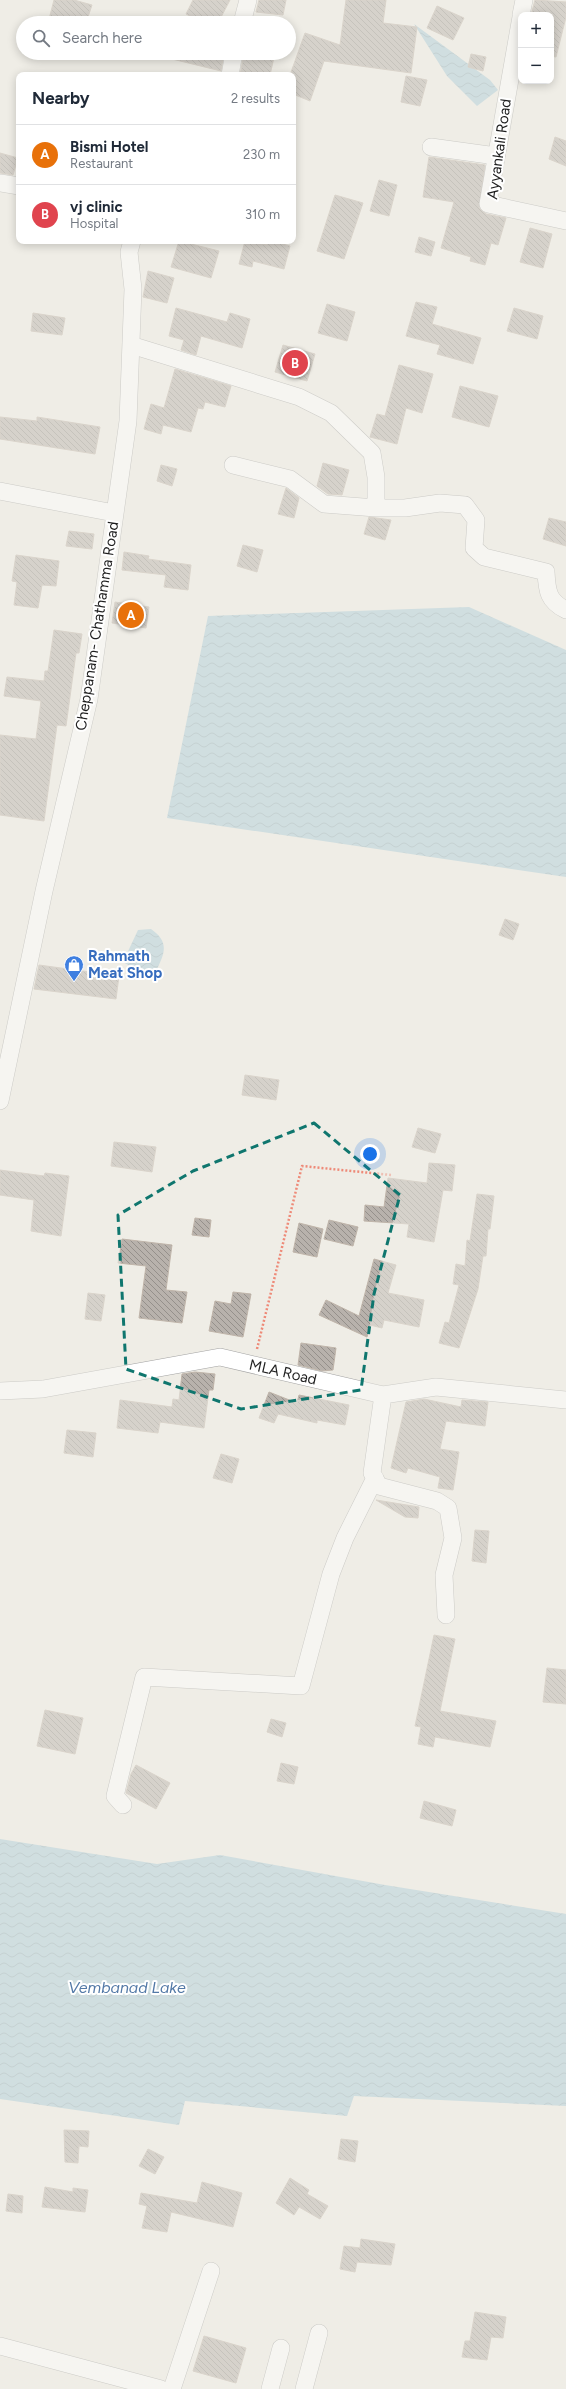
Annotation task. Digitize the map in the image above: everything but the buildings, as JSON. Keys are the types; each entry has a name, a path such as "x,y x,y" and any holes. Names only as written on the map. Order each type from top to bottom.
{"street":[{"path":"244,16 248,0"},
{"name":"Ayyankali Road","path":"522,12 524,0"},
{"name":"Ayyankali Road","path":"518,33 488,204 566,221"},
{"path":"231,72 233,60"},
{"path":"431,147 496,156"},
{"path":"0,183 16,186"},
{"name":"Cheppanam- Chathamma Road","path":"0,1101 44,891 89,699 128,421 133,289 129,252 131,244"},
{"path":"131,345 299,397 331,413 372,453 376,477 376,508"},
{"path":"233,465 290,479 324,504 376,508 405,508 440,503 465,505 476,520 474,548 484,557 546,572 547,594 556,605 566,610"},
{"path":"0,491 114,513"},
{"name":"MLA Road","path":"0,1391 43,1389 220,1357 383,1395 436,1388 566,1400"},
{"path":"383,1395 372,1473 379,1486 436,1502 448,1508 453,1538 444,1575 446,1615"},
{"path":"123,1805 115,1796 144,1676 301,1686 331,1574 345,1538 375,1478"},
{"path":"172,2389 211,2271"},
{"path":"304,2389 319,2333"},
{"path":"0,2346 161,2389"},
{"path":"270,2389 280,2348"}],"path":[{"path":"253,1365 283,1238 302,1166 391,1175"}],"highlighted area":[{"path":"314,1123 400,1195 374,1294 361,1390 241,1409 126,1369 118,1215 193,1171"}],"water":[{"path":"414,24 490,80 498,90 477,106 447,76"},
{"path":"469,607 566,650 566,877 167,818 208,616"},
{"path":"151,929 157,933 163,942 164,952 157,969 145,975 123,962 138,930"},
{"name":"Vembanad Lake","path":"0,1839 157,1864 220,1855 385,1885 566,1914 566,2106 354,2096 347,2116 185,2101 179,2125 0,2099"}],"place":[{"name":"vj clinic","path":"295,363"},
{"name":"Bismi Hotel","path":"131,615"},
{"name":"Rahmath Meat Shop","path":"74,982"}]}
